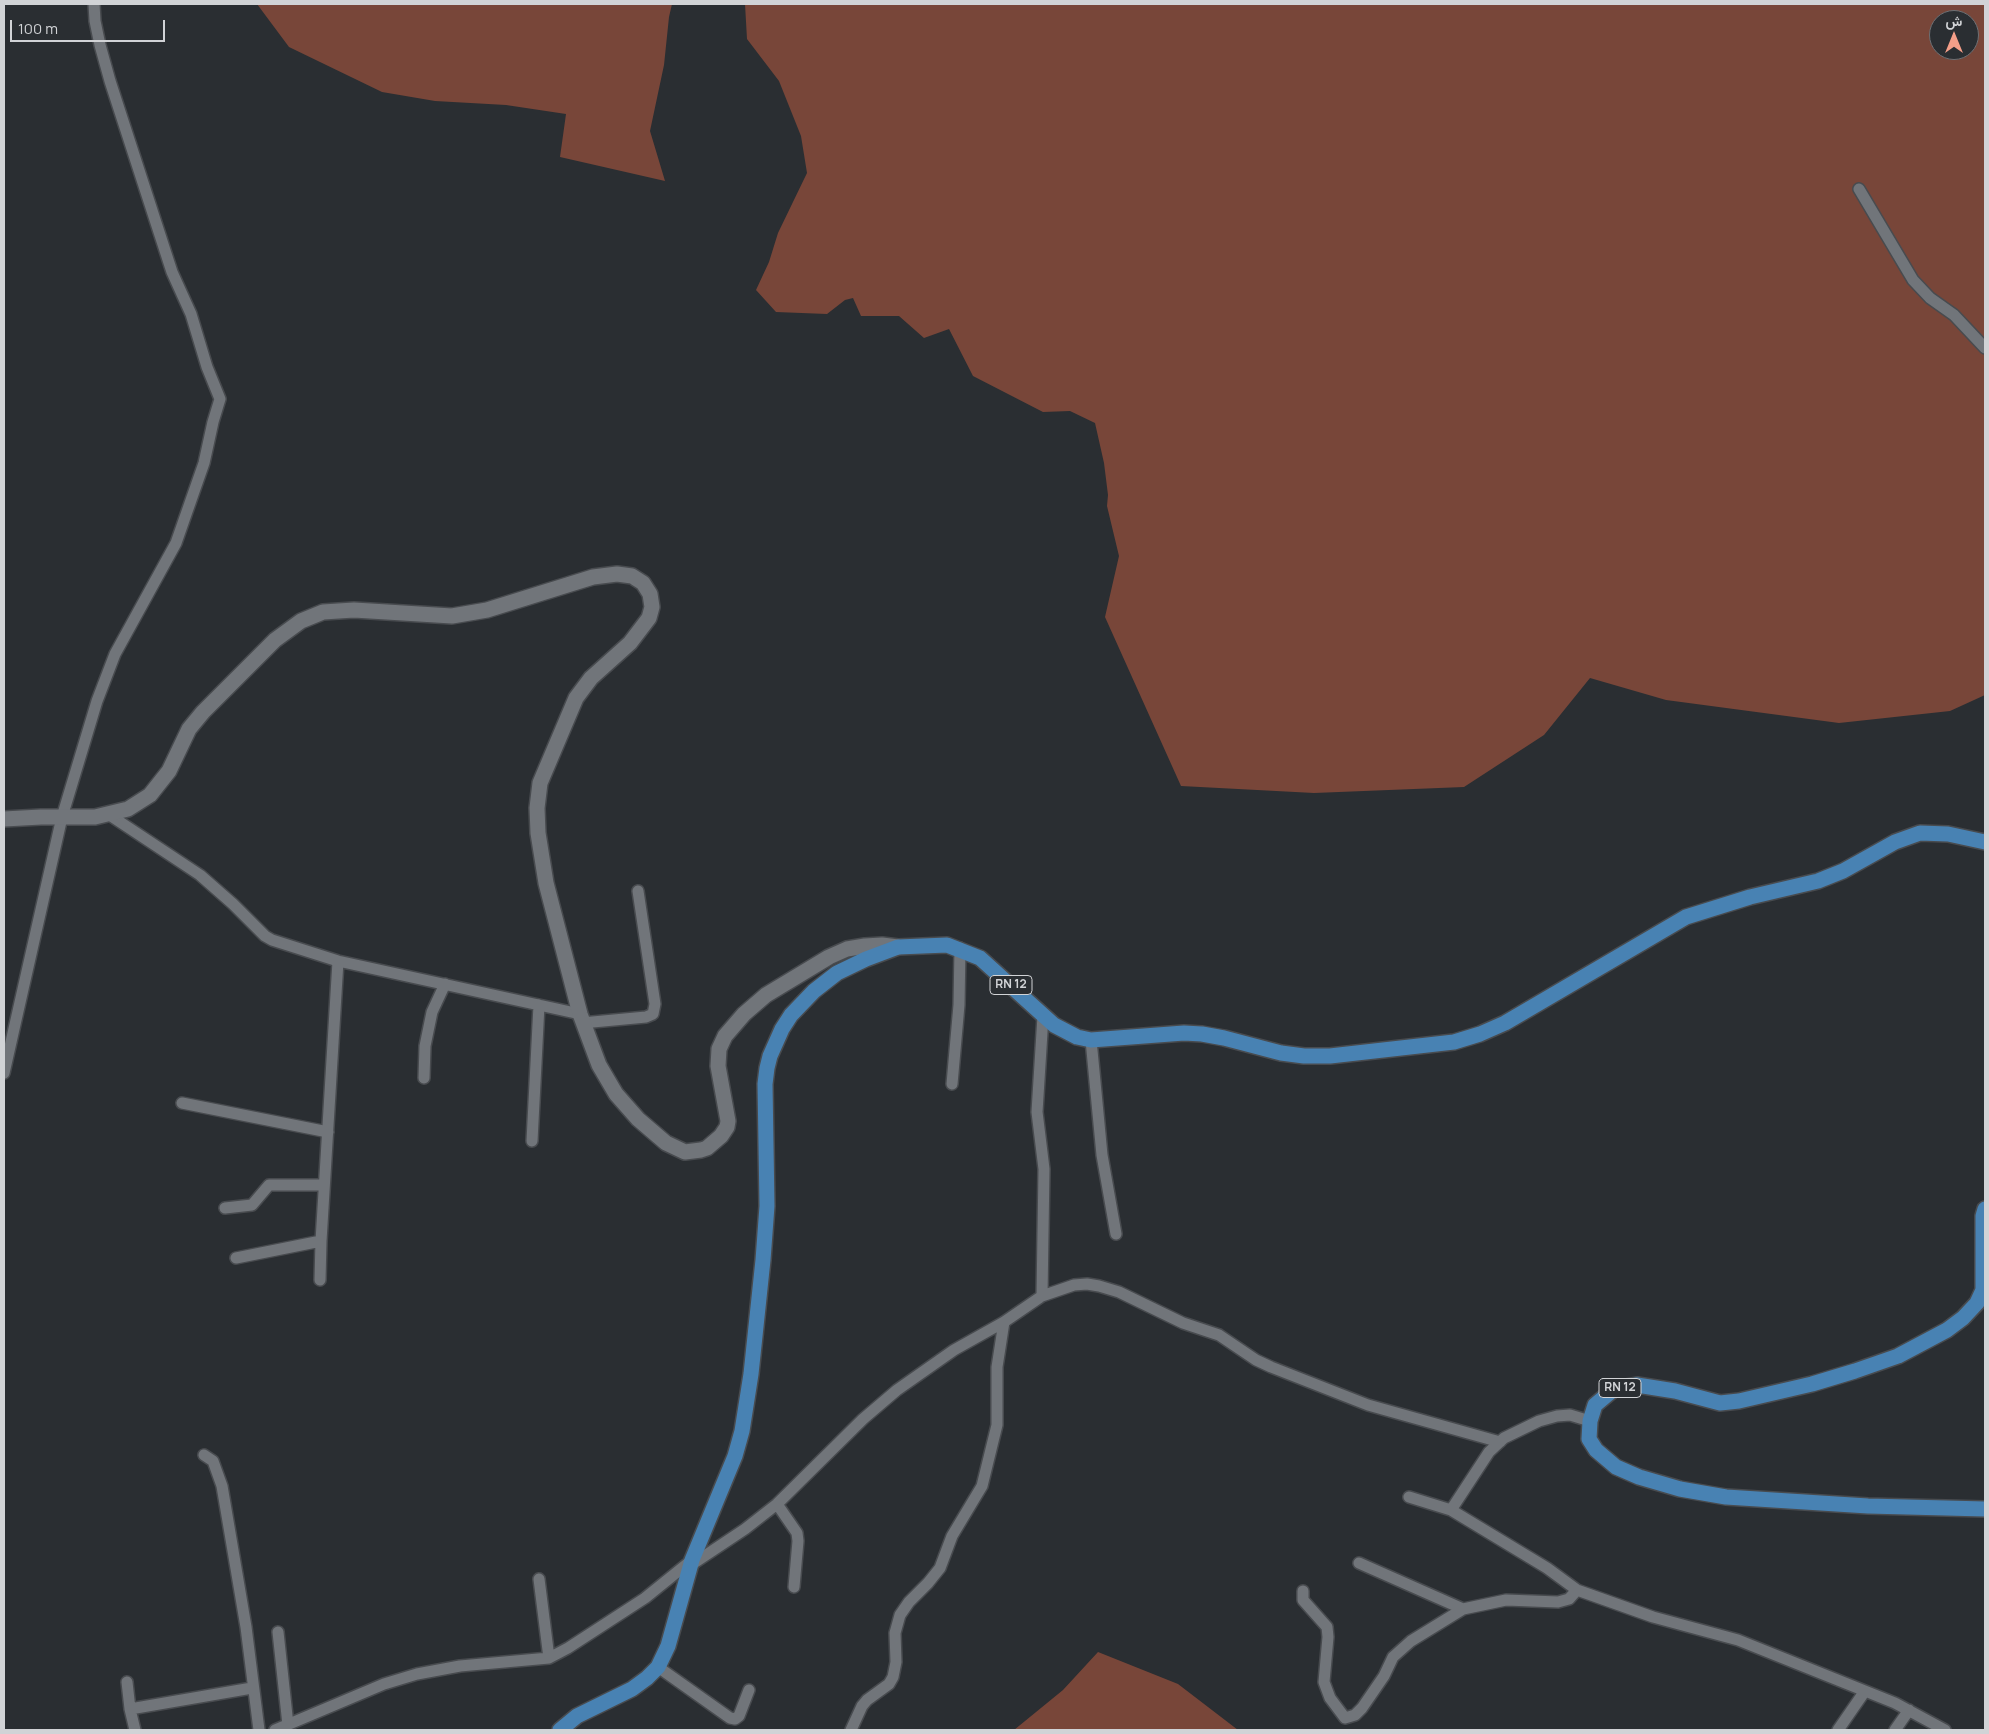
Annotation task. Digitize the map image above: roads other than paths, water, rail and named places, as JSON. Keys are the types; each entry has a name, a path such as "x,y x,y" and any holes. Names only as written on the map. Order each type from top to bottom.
{"main road":[{"path":"4,819 95,817 128,809 150,795 169,771 189,729 198,718 275,640 301,621 323,612 354,610 452,616 487,610 593,577 617,574 632,576 643,583 650,594 652,607 649,618 630,643 591,678 576,698 540,783 537,808 538,833 546,883 581,1019 598,1065 616,1094 638,1119 657,1136 680,1150 701,1150 714,1143 728,1127 728,1117 718,1066 719,1049 725,1036 744,1014 766,996 829,957 865,946 882,945 898,947"},
{"name":"RN 12","path":"560,1730 576,1716 632,1689 647,1678 658,1666 668,1646 691,1563 735,1456 742,1431 751,1374 766,1224 765,1084 770,1056 782,1029 791,1015 814,991 837,973 860,961 898,947 934,944 947,945 960,948 980,958 1043,1016 1066,1032 1091,1040 1184,1033 1202,1034 1281,1053 1304,1056 1330,1056 1454,1042 1480,1034 1505,1022 1686,918 1709,908 1818,881 1843,871 1895,842 1920,833 1948,834 1985,842"},
{"name":"RN 12","path":"1590,1421 1595,1405 1614,1389 1637,1385 1675,1391 1720,1403 1739,1402 1812,1384 1898,1356 1947,1330 1977,1304 1984,1290 1983,1216 1985,1209"},
{"path":"1590,1421 1589,1439 1596,1450 1616,1467 1639,1477 1680,1489 1726,1496 1858,1505 1985,1509"}],"street":[{"path":"4,1073 62,817 97,701 115,654 176,543 204,463 212,422 220,399 207,367 191,314 172,272 110,81 95,21 94,4"},
{"path":"1859,189 1913,280 1930,298 1954,315 1985,348"},
{"path":"108,814 200,875 265,936 272,940 338,960 538,1005 581,1019 650,1016 653,1014 655,1004 638,891"},
{"path":"952,1084 959,1005 960,948"},
{"path":"320,1280 338,960"},
{"path":"424,1078 425,1046 430,1018 445,984"},
{"path":"532,1141 538,1005"},
{"path":"1042,1296 1044,1169 1037,1112 1043,1016"},
{"path":"1091,1040 1102,1155 1116,1234"},
{"path":"182,1104 328,1132"},
{"path":"225,1208 252,1205 269,1185 324,1185"},
{"path":"236,1258 321,1241"},
{"path":"275,1730 384,1684 417,1674 460,1666 537,1661 549,1658 568,1648 645,1598 691,1563 745,1529 777,1504 863,1419 896,1390 954,1350 1004,1322 1042,1296 1074,1285 1087,1284 1108,1288 1183,1323 1219,1336 1256,1360 1280,1371 1368,1405 1500,1442"},
{"path":"851,1730 862,1706 889,1684 896,1662 895,1633 900,1615 909,1602 940,1568 952,1536 982,1486 997,1424 997,1367 1004,1322"},
{"path":"1451,1510 1489,1452 1518,1430 1557,1416 1570,1415 1590,1421"},
{"path":"204,1455 213,1460 222,1486 246,1627 252,1688 259,1730"},
{"path":"1409,1496 1451,1510 1547,1568 1577,1590 1653,1617 1738,1640 1909,1710 1945,1730"},
{"path":"777,1504 797,1533 794,1587"},
{"path":"1359,1563 1463,1609"},
{"path":"538,1578 549,1658"},
{"path":"1303,1591 1303,1600 1327,1627 1328,1637 1324,1682 1330,1698 1345,1718 1355,1715 1362,1708 1384,1676 1393,1657 1412,1640 1463,1609 1506,1600 1558,1602 1570,1599 1577,1590"},
{"path":"278,1632 288,1725"},
{"path":"658,1666 730,1718 739,1716 749,1690"},
{"path":"127,1682 135,1730"},
{"path":"130,1708 252,1688"},
{"path":"1838,1730 1864,1691"},
{"path":"1895,1730 1909,1710"}]}
